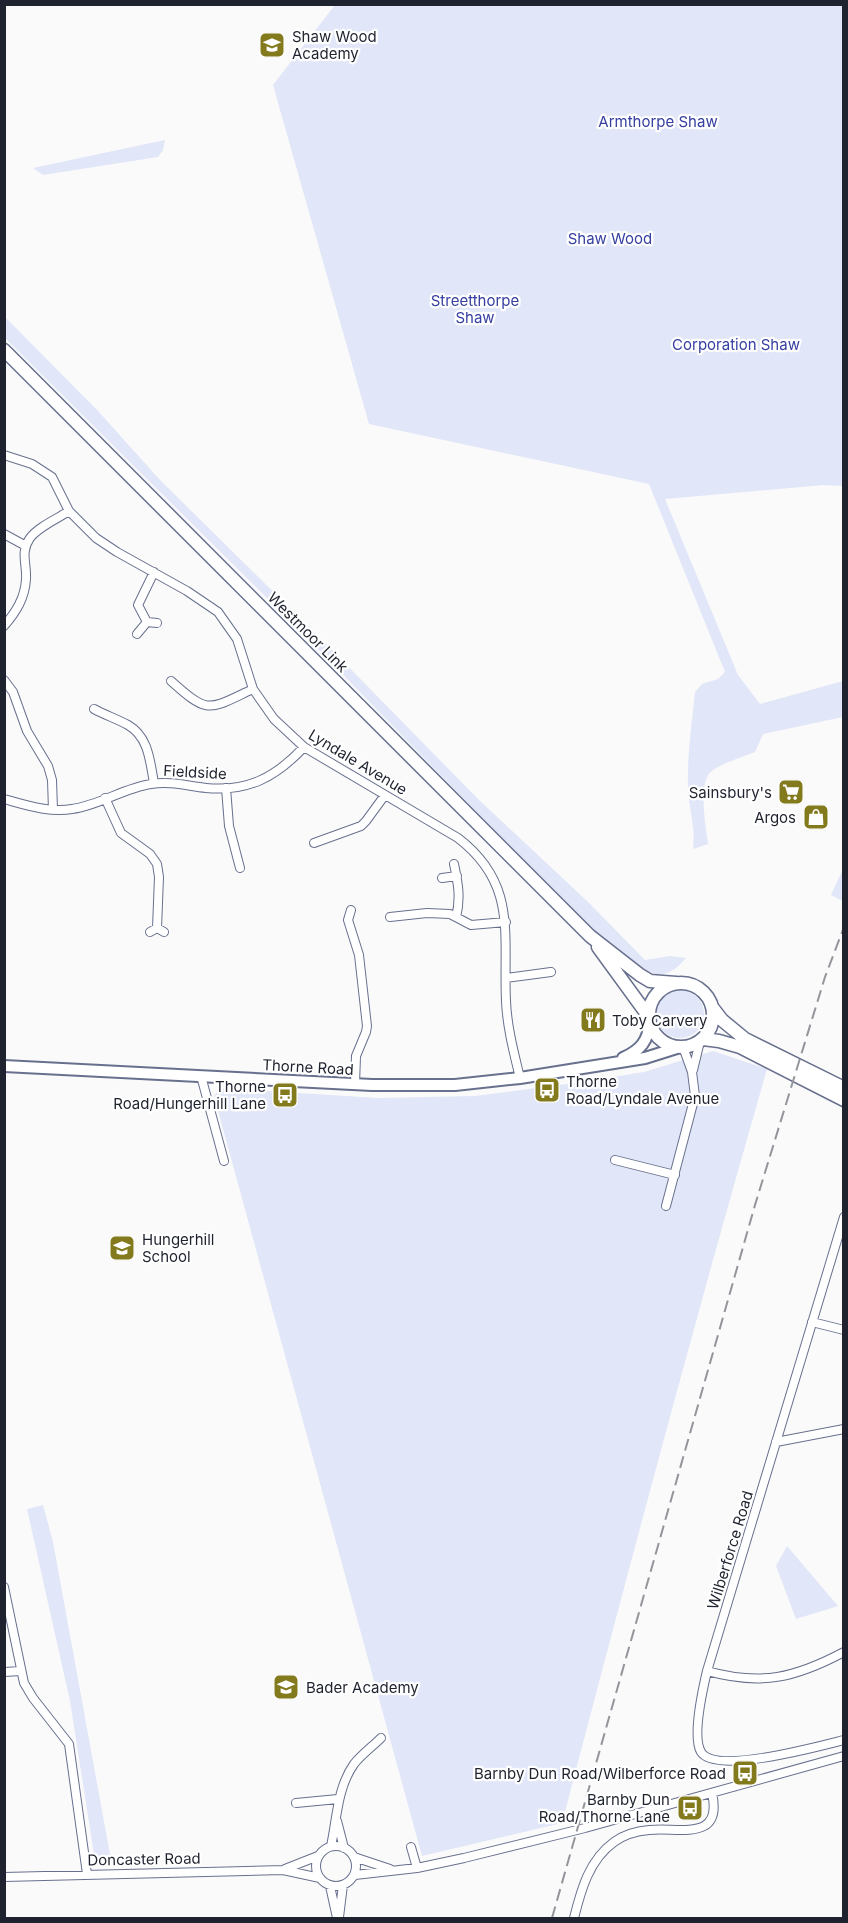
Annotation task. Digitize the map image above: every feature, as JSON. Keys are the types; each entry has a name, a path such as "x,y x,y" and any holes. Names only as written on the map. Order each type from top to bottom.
{"highway":[{"name":"Westmoor Link","path":"4,350 590,936 650,981 676,983"},
{"name":"Westmoor Link","path":"590,936 649,1019"},
{"path":"843,1088 745,1039 722,1020 705,993 696,987 676,983 662,989 651,1002 649,1019 657,1036 665,1043 682,1047 702,1040 719,1041 740,1047 843,1100"},
{"path":"702,1040 712,1025 712,1007"}],"main road":[{"path":"609,1064 636,1053 641,1048 649,1033 649,1019"},
{"path":"609,1064 645,1058 682,1047"},
{"name":"Thorne Road","path":"4,1066 355,1084 455,1085 520,1078 609,1064"}],"street":[{"name":"Lyndale Avenue","path":"4,455 14,456 32,464 52,477 69,511 96,537 117,552 207,603 227,622 237,639 253,689 274,719 304,747 458,838 477,856 492,876 505,911 508,1019 520,1078"},
{"path":"4,626 22,600 26,576 24,552 26,546 32,536 69,511"},
{"path":"4,534 26,546"},
{"path":"147,622 138,605 154,572"},
{"path":"147,622 157,623"},
{"path":"137,634 147,622"},
{"path":"4,680 13,692 27,731 48,766 52,780 53,810"},
{"path":"171,681 193,701 208,706 222,703 253,689"},
{"path":"94,709 129,726 141,737 148,752 154,783"},
{"name":"Fieldside","path":"4,799 53,810 72,809 137,786 154,783 174,783 206,788 243,786 274,774 287,766 304,747"},
{"path":"226,788 229,826 240,868"},
{"path":"314,843 361,826 385,795"},
{"path":"105,798 121,833 150,854 157,864 161,930 150,932"},
{"path":"454,864 460,902 456,917"},
{"path":"442,878 457,876"},
{"path":"351,910 348,920 360,955 366,1026 366,1032 356,1056 355,1084"},
{"path":"390,917 427,913 450,914 465,923 477,926 506,922"},
{"path":"506,978 551,972"},
{"path":"692,1072 702,1040"},
{"path":"666,1206 695,1096 692,1072 682,1047"},
{"path":"201,1076 224,1161"},
{"path":"615,1160 675,1175"},
{"name":"Wilberforce Road","path":"843,1217 707,1671 700,1697 699,1749 705,1757 711,1759 760,1759 777,1757 843,1740"},
{"path":"812,1322 843,1330"},
{"path":"777,1442 843,1429"},
{"path":"4,1587 21,1671 28,1691 69,1744 87,1874"},
{"path":"707,1671 744,1679 769,1679 801,1672 843,1652"},
{"path":"4,1672 21,1671"},
{"path":"331,1846 337,1819 338,1798 353,1765 381,1738"},
{"path":"338,1918 343,1886 355,1875 391,1869 417,1868 464,1858 585,1828 843,1756"},
{"path":"574,1918 592,1865 603,1852 614,1842 636,1832 682,1831 697,1829 708,1824 714,1810 712,1792"},
{"path":"296,1803 338,1798"},
{"path":"337,1819 344,1848"},
{"path":"338,1918 330,1886 320,1878 316,1867 318,1856 325,1849 331,1846 344,1848 354,1857 391,1869"},
{"path":"411,1847 417,1868"},
{"name":"Doncaster Road","path":"284,1870 318,1856"},
{"path":"354,1857 355,1875"},
{"name":"Doncaster Road","path":"4,1876 284,1870 320,1878"},
{"path":"330,1886 343,1886"}],"green space":[{"name":"Shaw Wood","path":"335,5 843,5 843,486 823,485 665,499 738,675 760,704 843,681 843,717 763,734 755,752 712,771 707,777 704,794 708,844 693,849 688,785 690,738 695,692 702,684 718,679 725,672 649,484 369,424 273,85"},
{"path":"165,140 163,150 158,157 43,175 33,168"},
{"path":"4,316 98,411 160,480 478,799 588,902 645,960 670,956 686,958 666,973 650,972 623,955 591,929 310,641 5,338"},
{"path":"843,869 844,901 831,895"},
{"path":"680,990 697,997 704,1014 697,1031 680,1038 663,1031 656,1014 663,997"},
{"path":"713,1051 767,1069 662,1445 562,1823 422,1856 214,1096 220,1088 378,1098 475,1096 644,1072"},
{"path":"43,1505 53,1542 111,1860 95,1861 70,1701 27,1509"},
{"path":"787,1546 838,1606 796,1619 776,1566"}],"railway":[{"path":"552,1918 755,1205 825,977 844,927"}],"place":[{"name":"Shaw Wood Academy","path":"272,45"},
{"name":"Sainsbury's","path":"791,792"},
{"name":"Argos","path":"816,817"},
{"name":"Toby Carvery","path":"593,1020"},
{"name":"Thorne Road/Lyndale Avenue","path":"547,1090"},
{"name":"Thorne Road/Hungerhill Lane","path":"285,1095"},
{"name":"Hungerhill School","path":"122,1248"},
{"name":"Bader Academy","path":"286,1687"},
{"name":"Barnby Dun Road/Wilberforce Road","path":"745,1773"},
{"name":"Barnby Dun Road/Thorne Lane","path":"690,1808"}],"park label":[{"name":"Armthorpe Shaw","path":"658,121"},
{"name":"Streetthorpe Shaw","path":"475,308"},
{"name":"Corporation Shaw","path":"736,344"}]}
